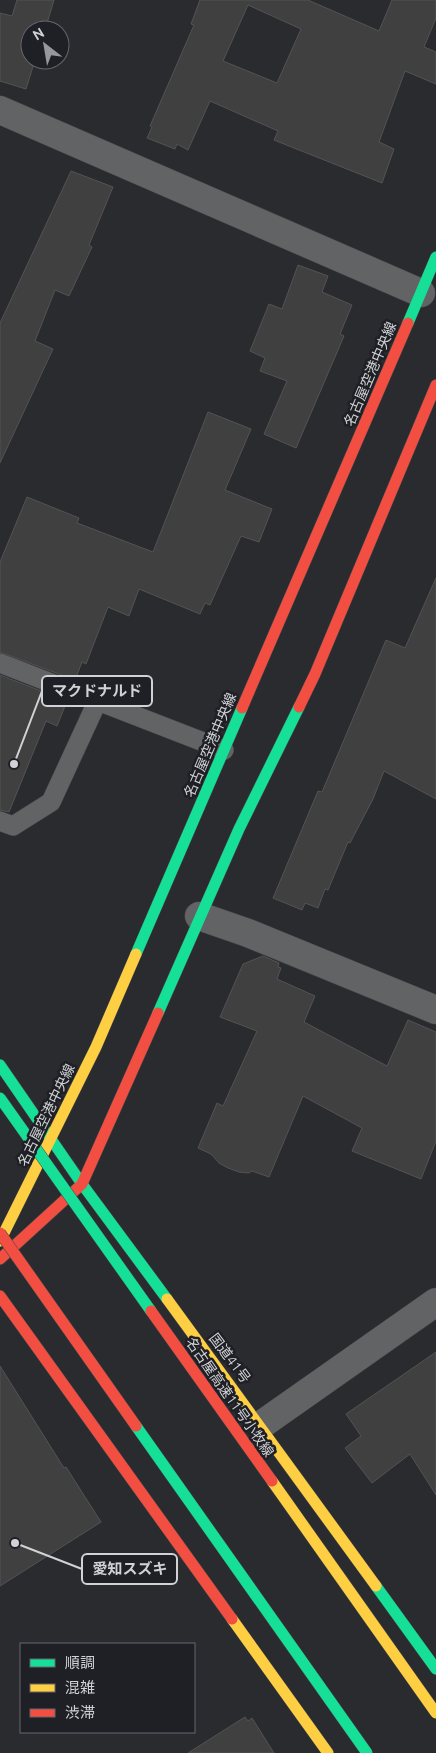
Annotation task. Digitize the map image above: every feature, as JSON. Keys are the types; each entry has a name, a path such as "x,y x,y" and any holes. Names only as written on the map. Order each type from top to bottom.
{"main road":[{"name":"名古屋空港中央線","path":"0,1241 96,1047 436,257"},
{"path":"0,1259 82,1184 199,916 315,674 436,386"},
{"name":"国道41号","path":"0,1064 82,1184 261,1424 436,1669"},
{"name":"名古屋高速11号小牧線","path":"0,1098 436,1713"},
{"path":"0,1233 367,1753"},
{"path":"0,1296 328,1753"}],"street":[{"path":"0,110 421,293"},
{"path":"199,916 248,932 436,1010"},
{"path":"261,1424 436,1302"}],"lane":[{"path":"0,663 224,750"},
{"path":"0,821 13,826 51,802 98,700"}],"building":[{"path":"17,0 54,0 48,20 20,20 20,70 32,70 26,89 0,81 0,13 12,16"},
{"path":"200,0 308,0 379,31 392,0 436,0 436,18 424,47 436,52 436,84 405,71 379,142 394,149 382,183 274,140 278,131 210,101 188,150 177,144 175,149 147,138 152,127 150,126 194,25 191,24","holes":["248,5 301,29 277,83 223,61"]},
{"path":"71,171 113,187 89,245 92,247 69,296 55,290 35,341 53,349 0,463 0,323"},
{"path":"298,265 328,276 322,292 352,305 340,334 344,336 296,448 264,434 287,381 260,371 265,358 250,351 269,304 282,309"},
{"path":"208,412 251,429 225,490 272,509 259,542 241,536 210,605 205,603 200,614 139,589 129,616 108,607 86,664 82,662 75,680 0,652 0,562 27,497 79,518 77,523 153,552"},
{"path":"436,578 436,799 384,771 373,799 350,843 348,842 328,890 325,889 318,908 305,903 302,910 273,898 318,791 322,792 386,640 405,648"},
{"path":"0,675 67,701 57,726 46,721 9,812 0,810"},
{"path":"263,956 279,963 278,967 281,968 277,979 315,996 304,1022 387,1066 408,1020 436,1032 436,1141 421,1179 352,1151 362,1128 303,1096 269,1177 252,1171 249,1173 239,1172 228,1168 219,1163 211,1154 198,1148 217,1103 223,1106 257,1031 220,1017 243,964"},
{"path":"436,1352 436,1495 410,1454 372,1483 345,1448 361,1436 346,1414"},
{"path":"0,1366 64,1468 66,1467 101,1522 0,1586"},
{"path":"245,1717 248,1721 252,1718 274,1753 188,1753"}],"traffic: fast":[{"path":"408,323 436,257"},
{"path":"158,1013 239,829 299,707"},
{"path":"136,954 242,708"},
{"path":"0,1065 82,1184 167,1299"},
{"path":"0,1098 151,1311"},
{"path":"136,1426 367,1753"},
{"path":"376,1586 436,1669"}],"traffic: slow":[{"path":"0,1241 96,1047 136,954"},
{"path":"167,1299 376,1586"},
{"path":"272,1481 436,1713"},
{"path":"232,1619 328,1753"}],"traffic: jam":[{"path":"242,708 408,323"},
{"path":"299,707 315,674 436,385"},
{"path":"0,1259 82,1184 158,1013"},
{"path":"0,1233 136,1426"},
{"path":"0,1296 232,1619"},
{"path":"151,1311 272,1481"}],"place":[{"name":"マクドナルド","path":"14,764"},
{"name":"愛知スズキ","path":"15,1543"}]}
